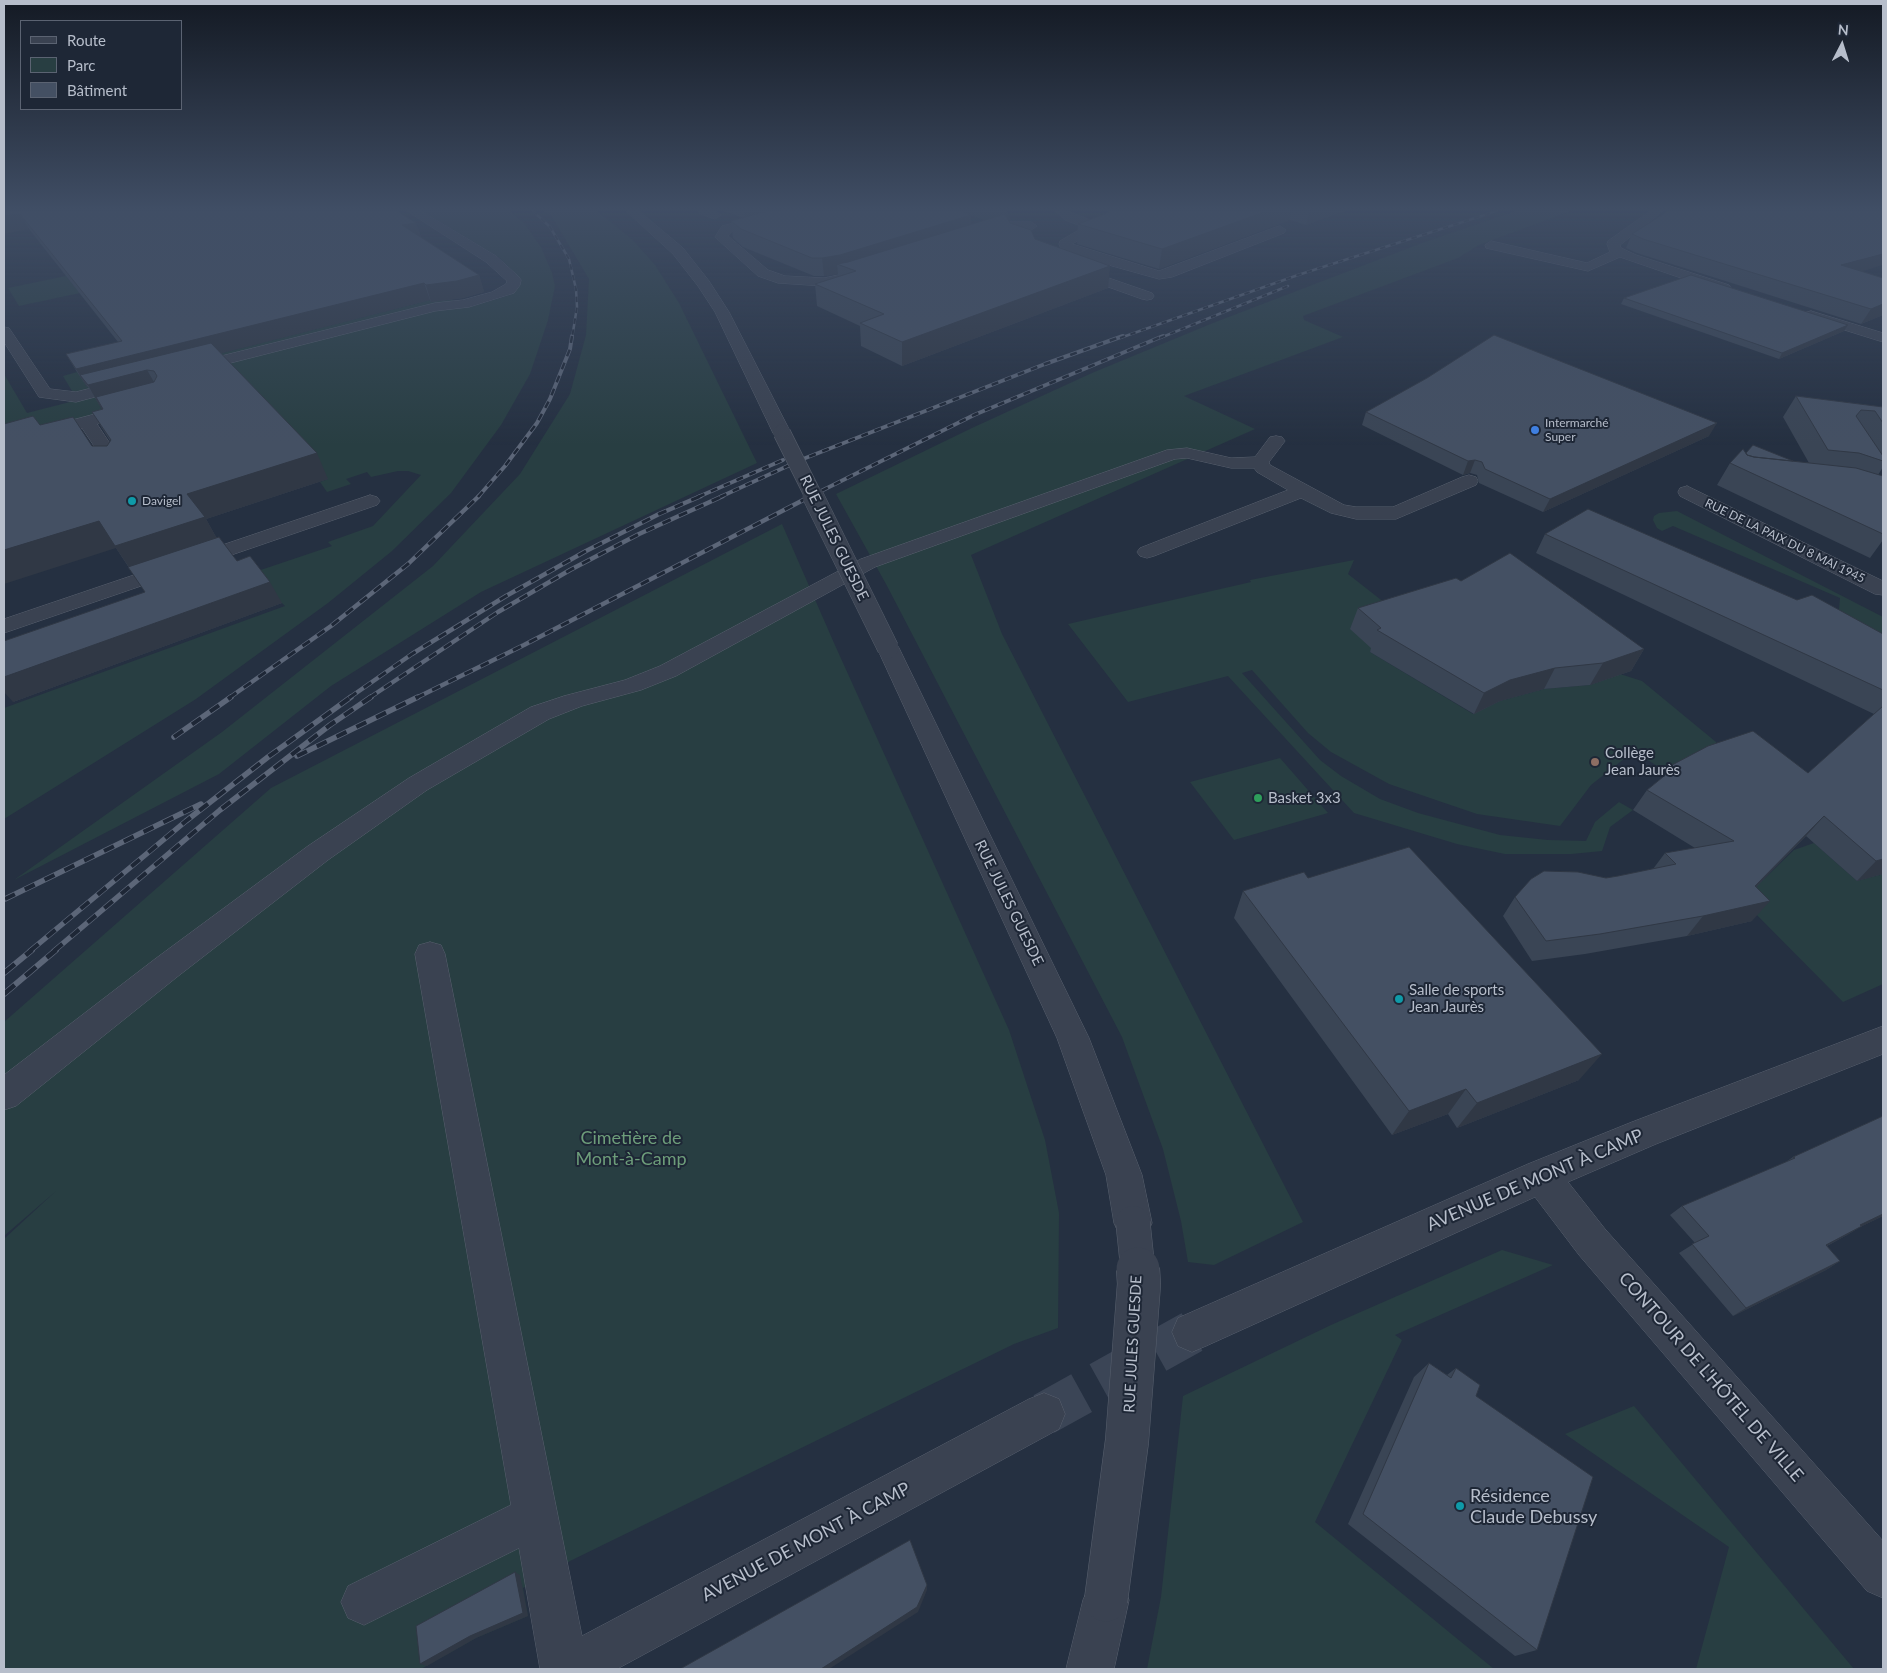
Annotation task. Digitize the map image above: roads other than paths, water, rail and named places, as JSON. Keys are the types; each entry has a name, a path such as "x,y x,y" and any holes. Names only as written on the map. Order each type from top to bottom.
{"street":[{"path":"173,372 435,307 464,304 497,296 510,289"},
{"name":"RUE JULES GUESDE","path":"707,289 752,372 888,648 1073,1038 1124,1175 1133,1223 1138,1284 1134,1357 1126,1441 1106,1600 1090,1669"},
{"path":"1128,289 1147,296"},
{"path":"1728,289 1734,291"},
{"path":"1801,312 1883,338"},
{"path":"4,331 46,393 76,397 144,380"},
{"path":"4,443 152,404"},
{"path":"86,421 116,466"},
{"path":"1260,462 1276,441"},
{"path":"4,1095 166,968 318,853 418,784 540,713 668,671 868,564 1119,472 1174,454 1187,452 1231,463 1260,462"},
{"path":"1260,462 1263,468 1338,509 1375,514 1396,513 1469,481"},
{"path":"1147,552 1302,491"},
{"name":"RUE DE LA PAIX DU 8 MAI 1945","path":"1687,492 1883,589"},
{"path":"4,626 370,501"},
{"path":"430,954 564,1669"},
{"name":"AVENUE DE MONT À CAMP","path":"1192,1332 1341,1264 1644,1133 1881,1045"},
{"name":"CONTOUR DE L'HÔTEL DE VILLE","path":"1541,1176 1592,1242 1883,1575"},
{"name":"AVENUE DE MONT À CAMP","path":"569,1669 1044,1414"},
{"path":"364,1602 536,1516"}],"tunnel":[{"path":"1044,1414 1192,1332"}],"railway":[{"path":"572,338 577,307 576,289"},
{"path":"1120,338 1258,289"},
{"path":"1160,338 1280,289"},
{"path":"478,497 505,466 537,423 550,399 570,349 572,336"},
{"path":"720,497 803,459 1045,364 1123,336"},
{"path":"811,496 974,415 1163,336"},
{"path":"698,497 783,460"},
{"path":"349,698 412,654 506,596 586,551 659,514 701,496"},
{"path":"369,698 498,612 570,570 639,534 723,496"},
{"path":"416,698 524,645 811,496"},
{"path":"229,698 331,626 408,564 478,497"},
{"path":"174,737 231,697"},
{"path":"30,951 186,821 268,757 351,697"},
{"path":"54,951 220,810 330,725 371,697"},
{"path":"297,756 418,697"},
{"path":"5,899 201,804"},
{"path":"4,973 32,950"},
{"path":"4,994 56,950"}],"place":[{"name":"Intermarché Super","path":"1535,430"},
{"name":"Davigel","path":"132,501"},
{"name":"Collège Jean Jaurès","path":"1595,762"},
{"name":"Basket 3x3","path":"1258,798"},
{"name":"Salle de sports Jean Jaurès","path":"1399,999"},
{"name":"Résidence Claude Debussy","path":"1460,1506"}],"park label":[{"name":"Cimetière de Mont-à-Camp","path":"631,1148"}]}
